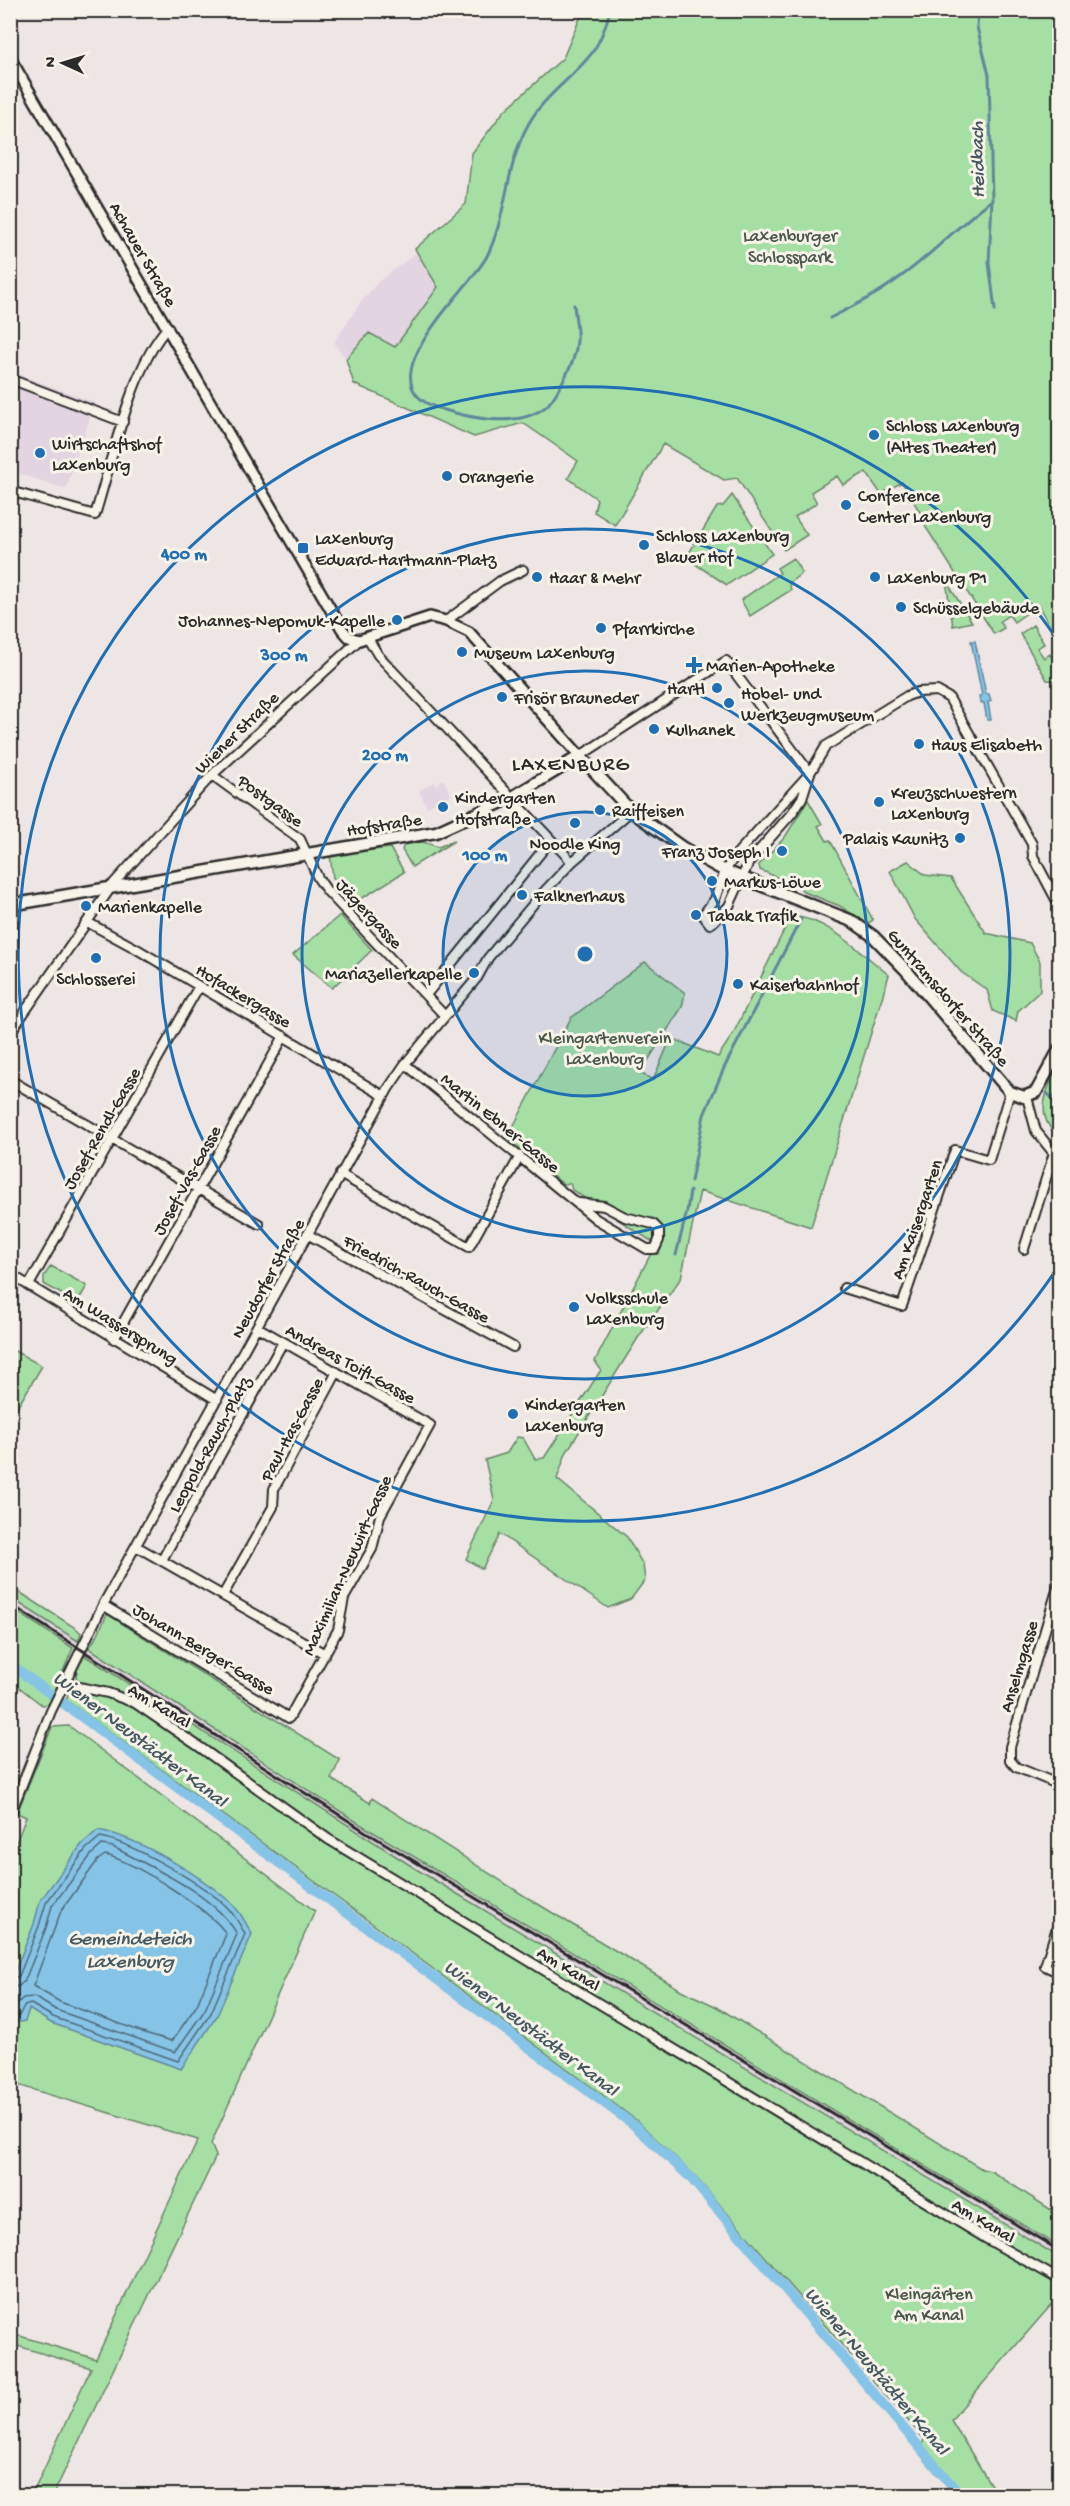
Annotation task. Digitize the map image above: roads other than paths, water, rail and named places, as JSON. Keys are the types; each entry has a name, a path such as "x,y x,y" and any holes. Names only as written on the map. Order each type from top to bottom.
{"main road":[{"name":"Hofstraße","path":"111,888 436,832 511,798 580,756"},
{"name":"Guntramsdorfer Straße","path":"580,756 631,811 683,848 725,871 852,921 873,936 912,977 1010,1092 1027,1097"},
{"path":"10,905 111,888"},
{"path":"1027,1097 1040,1088 1059,1048"}],"street":[{"name":"Achauer Straße","path":"10,58 249,467 306,570 342,629 349,637 363,639"},
{"path":"10,491 95,515 138,378 155,341 168,327"},
{"path":"10,379 123,422"},
{"path":"523,570 500,581 446,621 469,632 580,756"},
{"name":"Wiener Straße","path":"10,1033 111,888 212,776 363,639 430,617 446,621"},
{"path":"363,639 572,862"},
{"name":"Hofstraße","path":"580,756 726,661 810,773"},
{"path":"810,773 802,798 792,813 749,862 726,910 710,924 703,915 715,899 725,871 734,857 810,773 826,746 907,696 918,692 937,691 949,698 997,782 1032,844 1033,856 1059,907"},
{"name":"Postgasse","path":"212,776 300,839 307,853"},
{"name":"Neudorfer Straße","path":"10,1815 54,1705 103,1605 384,1096 405,1064 477,978 494,950 540,896 572,862 631,811"},
{"path":"426,995 551,840"},
{"name":"Jägergasse","path":"307,853 318,878 327,891 444,1015"},
{"name":"Hofackergasse","path":"87,922 384,1096"},
{"name":"Josef-Rendl-Gasse","path":"29,1285 199,986"},
{"name":"Josef-Vas-Gasse","path":"114,1339 284,1036"},
{"name":"Martin Ebner-Gasse","path":"405,1064 596,1219 647,1249 655,1249 659,1240 658,1230 653,1224 626,1216 604,1206 579,1203"},
{"path":"10,1080 259,1224"},
{"name":"Am Kaisergarten","path":"844,1288 902,1306 955,1150 989,1160 1010,1092"},
{"path":"1024,1250 1056,1159 1036,1131 1027,1097"},
{"path":"340,1174 469,1247 520,1156"},
{"name":"Friedrich-Rauch-Gasse","path":"307,1234 513,1347"},
{"name":"Am Wassersprung","path":"10,1274 217,1400"},
{"name":"Andreas Toifl-Gasse","path":"256,1328 430,1425"},
{"name":"Leopold-Rauch-Platz","path":"162,1560 283,1342"},
{"name":"Paul-Has-Gasse","path":"223,1595 273,1507 274,1489 338,1372"},
{"name":"Maximilian-Neuwirt-Gasse","path":"289,1718 338,1630 344,1598 372,1549 380,1516 430,1425"},
{"path":"136,1546 325,1654"},
{"name":"Anselmgasse","path":"1059,1580 1010,1747 1010,1761 1016,1767 1059,1785"},
{"name":"Johann-Berger-Gasse","path":"103,1605 289,1718"},
{"name":"Am Kanal","path":"66,1681 74,1686 135,1703 328,1839 1012,2254 1059,2280"},
{"path":"1059,1918 1046,1966 1059,1973"}],"water":[{"path":"971,641 975,641 986,694 989,694 991,701 988,702 991,720 987,720 984,703 980,703 979,696 982,695"},
{"name":"Gemeindeteich Laxenburg","path":"98,1830 148,1848 201,1879 232,1904 252,1934 217,2016 181,2069 51,2023 29,2009 25,2021 20,2022 11,2018 11,1981 34,1924 40,1901 82,1844"}],"waterway":[{"path":"574,305 577,327 574,356 556,395 544,408 520,418 492,420 438,408 417,395 410,378 415,357 427,335 487,256 499,223 515,156 529,123 541,106 595,49 610,10"},
{"name":"Heidbach","path":"978,10 977,27 989,75 992,200 989,263 995,310"},
{"path":"830,318 874,295 899,278 992,200"},
{"path":"691,1181 704,1115 724,1068 801,919"},
{"name":"Heidbach","path":"1060,1084 1053,1099 1060,1115"},
{"name":"Heidbach","path":"1047,1093 1053,1099"},
{"path":"676,1255 690,1191"},
{"name":"Wiener Neustädter Kanal","path":"10,1664 634,2125 690,2177 961,2496"}],"railway":[{"path":"10,1604 366,1832 1060,2251"}],"place":[{"name":"Schloss Laxenburg (Altes Theater)","path":"874,435"},
{"name":"Wirtschaftshof Laxenburg","path":"40,453"},
{"name":"Orangerie","path":"447,476"},
{"name":"Conference Center Laxenburg","path":"846,505"},
{"name":"Schloss Laxenburg Blauer Hof","path":"644,545"},
{"name":"Laxenburg Eduard-Hartmann-Platz","path":"303,548"},
{"name":"Haar & Mehr","path":"537,577"},
{"name":"Laxenburg P1","path":"875,577"},
{"name":"Schüsselgebäude","path":"901,607"},
{"name":"Johannes-Nepomuk-Kapelle","path":"397,620"},
{"name":"Pfarrkirche","path":"601,628"},
{"name":"Museum Laxenburg","path":"462,652"},
{"name":"Marien-Apotheke","path":"694,665"},
{"name":"Hartl","path":"717,688"},
{"name":"Frisör Brauneder","path":"502,697"},
{"name":"Hobel- und Werkzeugmuseum","path":"729,703"},
{"name":"Kulhanek","path":"654,729"},
{"name":"Haus Elisabeth","path":"919,744"},
{"name":"Kreuzschwestern Laxenburg","path":"879,802"},
{"name":"Kindergarten Hofstraße","path":"443,807"},
{"name":"Raiffeisen","path":"600,810"},
{"name":"Noodle King","path":"575,823"},
{"name":"Palais Kaunitz","path":"960,838"},
{"name":"Franz Joseph I","path":"782,851"},
{"name":"Markus-Löwe","path":"712,881"},
{"name":"Falknerhaus","path":"522,895"},
{"name":"Marienkapelle","path":"86,906"},
{"name":"Tabak Trafik","path":"696,915"},
{"name":"Schlosserei","path":"96,958"},
{"name":"Mariazellerkapelle","path":"474,973"},
{"name":"Kaiserbahnhof","path":"738,984"},
{"name":"Volksschule Laxenburg","path":"574,1307"},
{"name":"Kindergarten Laxenburg","path":"513,1414"}],"district":[{"name":"LAXENBURG","path":"571,763"}],"park label":[{"name":"Laxenburger Schlosspark","path":"790,245"},
{"name":"Kleingartenverein Laxenburg","path":"605,1047"},
{"name":"Kleingärten Am Kanal","path":"929,2303"}]}
